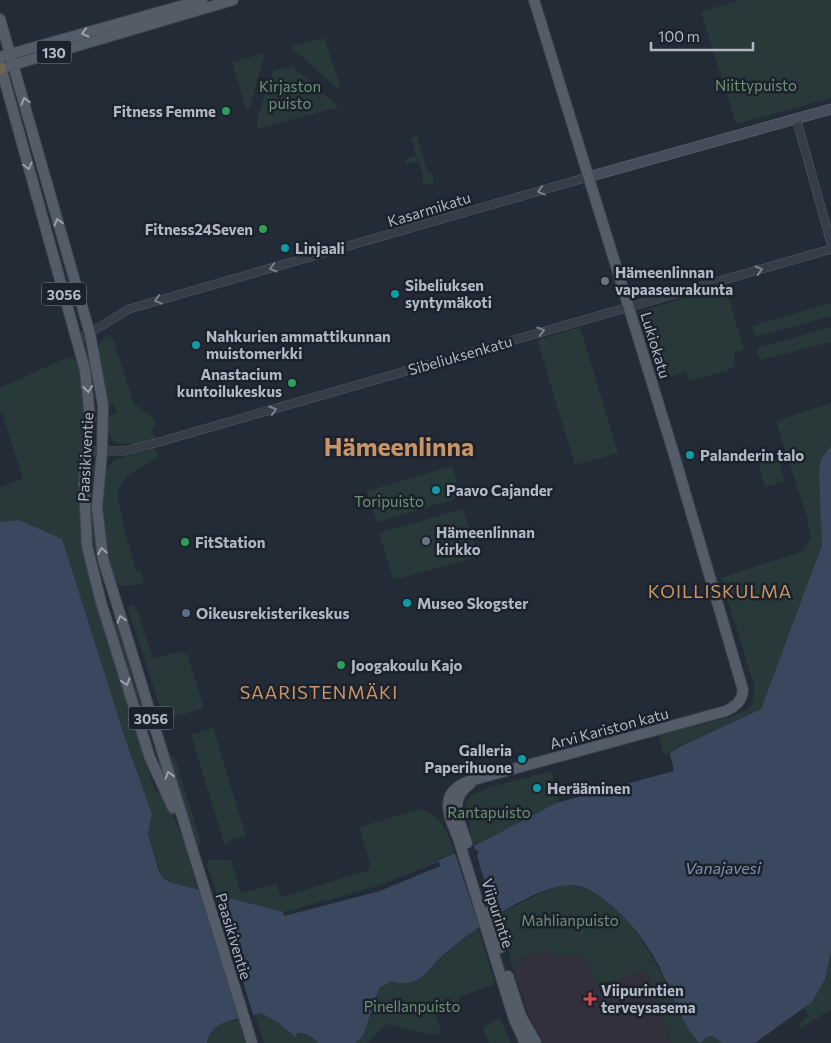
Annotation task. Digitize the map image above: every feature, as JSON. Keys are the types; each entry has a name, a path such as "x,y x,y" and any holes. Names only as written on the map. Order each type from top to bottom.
{"main road":[{"name":"130","path":"0,65 10,54 202,0"},
{"name":"130","path":"0,65 14,65 233,0"},
{"name":"Lukiokatu","path":"534,0 742,681 741,700"},
{"name":"Paasikiventie","path":"0,19 90,334 103,405 102,452 97,507 103,560 250,1039"},
{"name":"Paasikiventie","path":"0,65 77,341 89,394 90,417 83,505 92,570 150,758 188,838"},
{"name":"Kasarmikatu","path":"588,177 831,109"},
{"name":"Arvi Kariston katu","path":"452,791 462,784 482,778 726,710 741,700"},
{"name":"Arvi Kariston katu","path":"456,806 458,796 464,788 482,778"},
{"name":"Viipurintie","path":"452,791 449,797 449,816 461,837"},
{"name":"Viipurintie","path":"456,806 461,837 492,935 521,1016 536,1043"},
{"name":"Viipurintie","path":"492,935 514,1018 525,1043"}],"street":[{"path":"796,118 831,242"},
{"name":"Kasarmikatu","path":"77,341 130,309 588,177"},
{"name":"Sibeliuksenkatu","path":"88,451 124,451 194,433 831,249"}],"shaded area":[{"name":"Viipurintien terveysasema","path":"549,950 552,957 568,954 579,956 589,966 598,985 647,971 671,1043 543,1043 528,1013 513,971 521,958"}],"green space":[{"name":"Niittypuisto","path":"740,0 831,0 831,98 736,124 701,12"},
{"name":"Kirjaston puisto","path":"324,38 340,86 339,90 291,47"},
{"path":"265,53 249,109 246,109 232,62"},
{"name":"Kirjaston puisto","path":"292,66 339,107 257,129 257,119 273,71"},
{"path":"417,136 428,173 433,174 433,183 427,185 423,183 423,175 418,161 407,164 405,159 416,156 411,138"},
{"path":"718,289 726,290 744,349 735,352 734,366 726,371 689,381 686,372 661,379 637,313"},
{"path":"831,303 831,316 758,336 755,335 752,326"},
{"path":"580,327 618,453 575,465 538,343 540,339"},
{"path":"831,327 831,342 760,360 757,351 760,347"},
{"path":"110,335 113,339 134,404 156,421 152,431 156,439 134,444 116,443 109,434 107,428 108,416 117,413 114,404 109,405 97,348 103,339"},
{"path":"68,357 78,361 83,375 85,390 86,420 79,496 83,548 150,776 157,794 160,793 172,812 184,842 198,890 169,882 162,877 148,834 152,814 109,691 19,520 0,522 0,487 23,479 2,413 0,413 0,388"},
{"path":"831,403 831,446 821,459 822,545 761,709 679,746 670,753 663,754 659,735 733,716 749,708 752,703 754,686 721,578 803,551 811,539 807,517 776,421"},
{"path":"155,448 158,457 127,476 117,492 123,524 136,571 141,570 144,583 124,586 113,579 104,536 101,501 105,472 116,460"},
{"path":"773,456 779,461 785,481 765,487 759,463 762,459"},
{"path":"91,464 96,464 93,496 105,580 103,581 90,523"},
{"name":"Toripuisto","path":"452,466 461,497 377,522 367,491"},
{"path":"463,509 478,557 397,579 393,578 379,533"},
{"path":"132,605 137,609 153,659 180,651 188,656 204,708 167,719 162,712 127,607"},
{"path":"118,621 147,717 142,719 112,623"},
{"path":"213,728 246,836 233,839 225,846 191,735"},
{"path":"167,755 175,758 200,840 198,852"},
{"name":"Rantapuisto","path":"551,771 559,799 556,803 484,841 474,844 465,808 470,796 487,788"},
{"path":"417,810 431,814 437,819 446,831 455,852 377,886 283,912 218,895 206,864 209,860 231,860 241,893 276,884 282,897 369,870 370,863 359,827"},
{"name":"Mahlianpuisto","path":"564,885 588,891 610,904 628,922 659,969 695,1039 698,1042 706,1037 713,1036 722,1043 671,1043 647,971 597,985 590,969 582,959 570,955 552,957 549,950 521,958 513,971 500,913 541,893"},
{"name":"Pinellanpuisto","path":"478,928 495,984 459,997 458,1007 435,1015 442,1034 432,1035 386,1024 367,1043 355,1043 363,1036 379,988 392,981 420,979 440,958"},
{"path":"831,950 831,1009 800,1029 799,1024 809,1016 803,1008 812,1002 825,979"},
{"path":"261,1013 298,1033 310,1035 318,1043 264,1043 255,1015"},
{"path":"500,1019 511,1043 489,1043 484,1027"},
{"path":"239,1020 245,1043 207,1043 214,1028 222,1023"}],"water":[{"name":"Vanajavesi","path":"831,446 831,950 825,979 812,1002 755,1043 722,1043 713,1036 706,1037 702,1042 698,1042 681,1016 654,956 627,920 594,892 582,887 567,885 549,889 508,908 454,946 417,980 403,983 392,981 379,988 363,1036 355,1043 318,1043 309,1035 301,1033 298,1033 295,1037 279,1023 261,1013 221,1024 214,1028 207,1043 0,1043 0,522 19,520 62,539 124,735 152,814 148,834 162,877 169,882 283,912 377,886 484,841 556,803 674,771 670,753 761,709 822,545 819,470 821,459"}],"pier":[{"path":"473,842 475,849 479,852 477,856 492,906 496,906 497,909 494,913 496,918 480,929 454,850"},
{"path":"439,861 440,866 380,891 284,916 283,912 377,886"},
{"path":"198,887 216,892 254,1018 240,1022"}],"place":[{"name":"Fitness Femme","path":"226,111"},
{"name":"Fitness24Seven","path":"263,229"},
{"name":"Linjaali","path":"285,248"},
{"name":"Hämeenlinnan vapaaseurakunta","path":"605,281"},
{"name":"Sibeliuksen syntymäkoti","path":"395,294"},
{"name":"Nahkurien ammattikunnan muistomerkki","path":"196,345"},
{"name":"Anastacium kuntoilukeskus","path":"292,383"},
{"name":"Palanderin talo","path":"690,455"},
{"name":"Paavo Cajander","path":"436,490"},
{"name":"Hämeenlinnan kirkko","path":"426,541"},
{"name":"FitStation","path":"185,542"},
{"name":"Museo Skogster","path":"407,603"},
{"name":"Oikeusrekisterikeskus","path":"186,613"},
{"name":"Joogakoulu Kajo","path":"341,665"},
{"name":"Galleria Paperihuone","path":"522,759"},
{"name":"Herääminen","path":"537,788"},
{"name":"Viipurintien terveysasema","path":"590,999"}],"district":[{"name":"Hämeenlinna","path":"399,446"},
{"name":"KOILLISKULMA","path":"720,591"},
{"name":"SAARISTENMÄKI","path":"319,692"}]}
